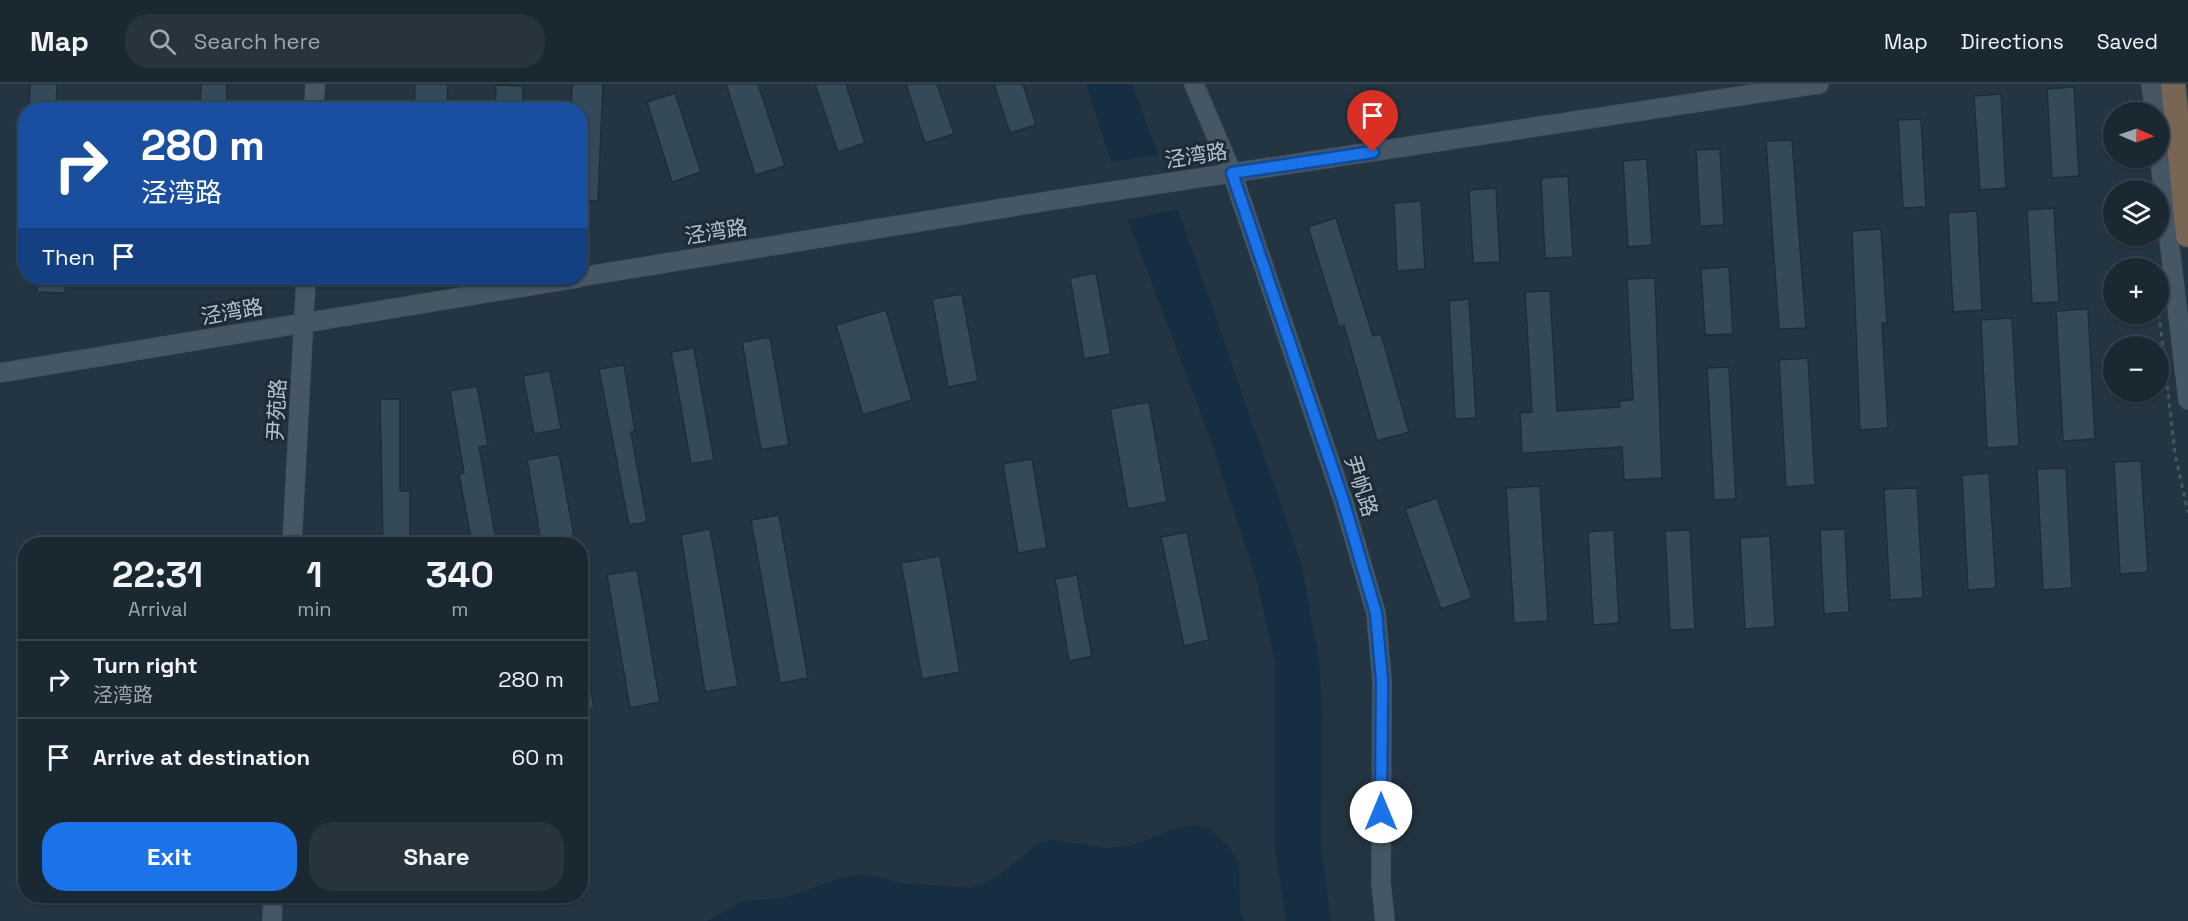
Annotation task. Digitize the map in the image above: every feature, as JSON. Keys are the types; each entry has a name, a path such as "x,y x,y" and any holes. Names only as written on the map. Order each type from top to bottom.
{"highway":[{"path":"2173,84 2188,235"}],"street":[{"path":"314,102 315,84"},
{"name":"尹帆路","path":"1194,84 1232,173 1343,500 1376,613 1382,681 1381,883 1385,921"},
{"name":"泾湾路","path":"588,276 1117,190 1819,84"},
{"path":"2151,84 2154,102"},
{"path":"2161,168 2188,400"},
{"name":"尹苑路","path":"292,537 306,285"},
{"name":"泾湾路","path":"0,372 530,285"},
{"path":"272,921 273,903"}],"path":[{"path":"2160,324 2175,454 2188,513"}],"water":[{"path":"1086,84 1132,84 1158,154 1111,162"},
{"path":"1178,209 1301,563 1319,659 1322,710 1321,847 1331,921 1286,921 1275,849 1275,661 1255,574 1209,435 1128,220"},
{"path":"1199,825 1210,829 1229,847 1239,863 1240,911 1244,921 707,921 740,902 787,897 841,878 864,874 907,884 972,888 996,878 1039,843 1052,840 1108,848 1130,846 1180,827"}],"building":[{"path":"30,84 57,84 56,102 29,102"},
{"path":"201,84 227,84 226,102 200,102"},
{"path":"415,84 448,84 447,102 414,102"},
{"path":"572,84 603,84 598,201 588,200 588,102 571,102"},
{"path":"726,84 758,84 785,166 755,175"},
{"path":"815,84 846,84 865,143 838,152"},
{"path":"906,84 937,84 954,134 925,143"},
{"path":"994,84 1023,84 1036,125 1010,133"},
{"path":"496,85 523,86 523,102 495,102"},
{"path":"2074,87 2079,176 2052,178 2047,89"},
{"path":"675,93 701,172 672,182 647,102"},
{"path":"2001,94 2006,188 1980,190 1974,96"},
{"path":"1921,119 1926,207 1903,208 1898,120"},
{"path":"1792,140 1806,328 1779,329 1766,141"},
{"path":"1720,149 1724,225 1700,226 1696,150"},
{"path":"1647,159 1652,245 1628,247 1623,161"},
{"path":"1568,176 1573,257 1545,258 1541,178"},
{"path":"1496,188 1500,262 1473,263 1469,190"},
{"path":"1421,201 1425,269 1397,271 1394,203"},
{"path":"2054,208 2059,302 2032,303 2027,210"},
{"path":"1977,211 1982,310 1953,312 1948,213"},
{"path":"1336,218 1373,336 1381,334 1409,432 1377,441 1344,325 1339,327 1308,227"},
{"path":"1881,229 1887,323 1882,323 1888,428 1860,430 1852,231"},
{"path":"1729,267 1733,334 1705,335 1701,269"},
{"path":"1096,273 1111,354 1084,359 1070,278"},
{"path":"1655,278 1662,478 1624,480 1622,447 1522,453 1520,413 1532,412 1525,292 1550,291 1557,411 1620,407 1619,401 1633,400 1627,279"},
{"path":"37,285 66,285 65,293 37,292"},
{"path":"962,294 978,381 948,387 932,299"},
{"path":"1469,299 1476,418 1455,419 1449,301"},
{"path":"2088,309 2095,439 2063,441 2056,311"},
{"path":"886,310 912,400 863,415 836,325"},
{"path":"2012,318 2019,446 1987,448 1981,320"},
{"path":"770,337 789,445 761,450 742,342"},
{"path":"694,348 714,460 691,464 671,352"},
{"path":"1808,358 1815,485 1786,487 1779,360"},
{"path":"624,365 635,431 631,432 647,522 629,525 599,369"},
{"path":"1729,367 1736,499 1714,500 1707,368"},
{"path":"550,371 561,429 534,434 523,376"},
{"path":"477,386 488,445 479,447 496,537 471,537 459,474 464,473 450,391"},
{"path":"380,399 400,399 400,491 410,491 410,537 383,537"},
{"path":"1149,402 1167,502 1128,509 1110,409"},
{"path":"559,454 574,536 540,537 527,460"},
{"path":"1032,459 1047,548 1018,553 1003,464"},
{"path":"2141,461 2148,572 2120,574 2114,462"},
{"path":"2066,468 2072,588 2043,590 2037,469"},
{"path":"1989,473 1996,588 1968,590 1962,475"},
{"path":"1540,486 1548,621 1514,623 1506,488"},
{"path":"1917,488 1923,598 1890,600 1884,489"},
{"path":"1437,498 1472,598 1441,609 1405,509"},
{"path":"779,515 808,678 780,683 751,520"},
{"path":"710,529 738,686 705,692 681,535"},
{"path":"1845,529 1849,612 1824,614 1820,530"},
{"path":"1614,530 1619,623 1593,625 1588,532"},
{"path":"1690,530 1695,629 1670,630 1665,531"},
{"path":"1187,532 1209,640 1184,646 1161,537"},
{"path":"1770,536 1775,627 1745,629 1740,538"},
{"path":"940,556 960,672 922,679 901,563"},
{"path":"637,570 660,702 630,708 607,575"},
{"path":"1077,575 1092,656 1069,661 1055,579"},
{"path":"588,676 594,708 588,709"}],"route":[{"path":"1373,152 1232,173 1343,500 1376,613 1382,681 1381,812"}]}
